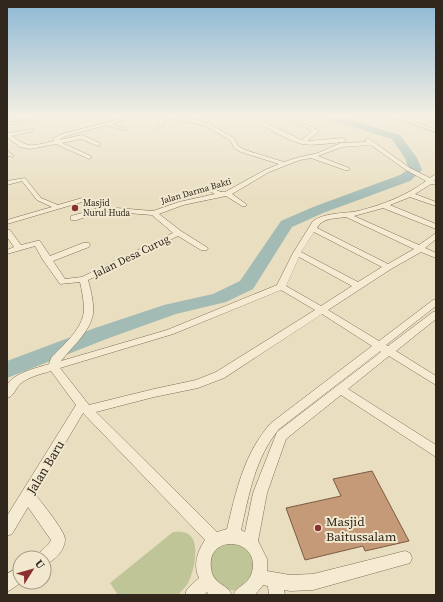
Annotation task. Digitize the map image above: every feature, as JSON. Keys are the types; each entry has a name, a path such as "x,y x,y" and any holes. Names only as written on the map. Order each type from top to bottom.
{"street":[{"path":"20,144 24,147 43,144"},
{"path":"61,144 89,157"},
{"path":"235,144 236,147 243,151 284,164"},
{"name":"Jalan Darma Bakti","path":"154,213 182,203 224,195 298,158 312,156 341,145 355,144"},
{"path":"374,144 418,176 434,180"},
{"path":"312,156 347,170"},
{"path":"7,182 23,179 39,199 58,207"},
{"path":"7,394 17,381 23,377 54,364 170,332 281,287 297,253 316,223 325,217 346,215 385,206 434,180"},
{"path":"206,187 244,206"},
{"path":"409,194 436,204"},
{"path":"7,222 82,200 103,209 154,213"},
{"path":"385,206 436,227"},
{"path":"74,218 103,209"},
{"name":"Jalan Desa Curug","path":"154,213 178,233 204,248"},
{"path":"346,215 436,256"},
{"path":"313,229 388,267"},
{"path":"7,232 19,248"},
{"name":"Jalan Desa Curug","path":"7,252 37,243 63,282 84,279 178,233"},
{"path":"84,408 198,384 220,375 388,267 420,249 436,235"},
{"path":"47,260 86,245"},
{"path":"297,253 358,286"},
{"name":"Jalan Desa Curug","path":"54,364 71,341 82,330 87,319 88,308 84,279"},
{"path":"281,287 322,310 436,381"},
{"path":"250,543 260,493 281,436 341,390 383,349 436,302"},
{"path":"232,536 253,463 265,435 383,349 434,319"},
{"path":"54,364 84,408 204,528 215,541"},
{"path":"341,390 436,452"},
{"name":"Jalan Baru","path":"7,529 84,408"},
{"name":"Jalan Baru","path":"28,495 58,538 58,543 52,551"},
{"path":"224,595 215,590 207,581 203,566 203,559 206,552 215,541 226,536 245,539 259,555 261,570 259,577 250,591 241,595"},
{"path":"259,577 276,588 290,583 313,582 405,558"},
{"path":"193,595 207,581"}],"green space":[{"path":"173,532 188,534 194,543 194,565 185,588 178,595 118,595 110,583"},
{"path":"225,542 249,548 256,573 240,590 230,590 222,587 210,574 210,562 212,555 216,549"}],"building":[{"path":"372,471 409,541 365,551 363,546 305,560 286,508 341,496 333,479"}],"waterway":[{"path":"7,370 102,333 171,309 219,298 247,285 286,224 318,210 405,178 416,170 411,158 401,144"}],"place":[{"name":"Masjid Nurul Huda","path":"75,208"},
{"name":"Masjid Baitussalam","path":"318,528"}]}
